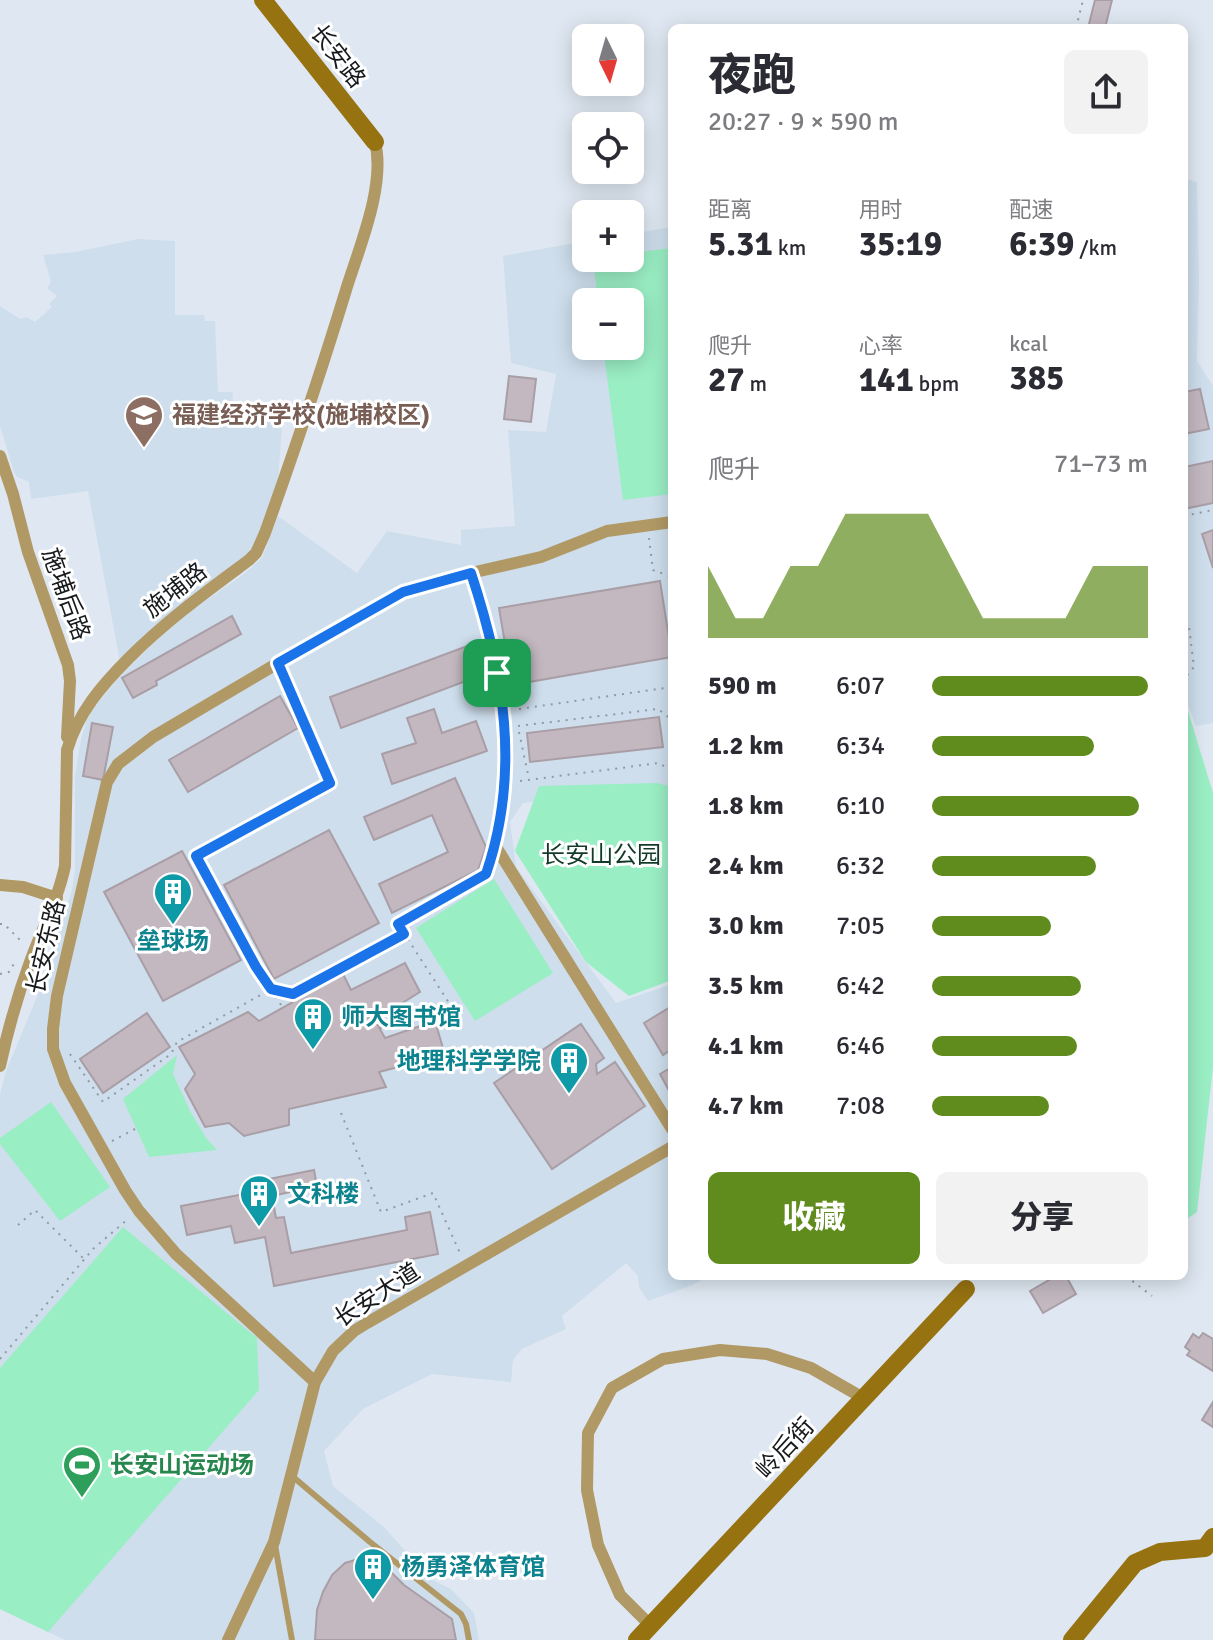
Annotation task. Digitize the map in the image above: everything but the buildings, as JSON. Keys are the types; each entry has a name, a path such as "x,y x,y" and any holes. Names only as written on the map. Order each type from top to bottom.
{"street":[{"name":"长安路","path":"263,0 375,142"},
{"name":"施埔路","path":"0,1066 13,1010 57,898 65,866 67,750 77,723 105,682 160,627 256,553 323,367 367,224 377,171 375,142"},
{"name":"施埔后路","path":"0,456 24,541 68,665 67,750"},
{"name":"长安东路","path":"315,1382 176,1254 139,1211 65,1083 53,1049 57,996 107,782 118,764 153,737 403,592 541,557 607,531 668,522"},
{"path":"471,573 483,611 504,711 506,783 496,847 668,1123"},
{"path":"0,885 23,887 57,898"},
{"name":"长安大道","path":"228,1640 274,1542 315,1382 333,1351 354,1331 668,1149"},
{"name":"岭后街","path":"637,1640 966,1289"},
{"path":"650,1625 620,1595 598,1545 587,1490 588,1433 612,1388 663,1359 720,1350 782,1358 811,1368 865,1399"},
{"path":"1072,1640 1126,1570 1135,1563 1160,1552 1205,1548 1213,1537"}],"lane":[{"path":"292,1476 461,1614 469,1640"},
{"path":"274,1542 292,1640"}],"path":[{"path":"1077,24 1083,0"},
{"path":"1188,515 1213,510"},
{"path":"647,525 653,570 668,576"},
{"path":"1188,674 1194,667 1189,627"},
{"path":"278,663 330,783 196,856 256,967 283,1008"},
{"path":"504,711 668,688"},
{"path":"529,779 517,727 658,709 668,717"},
{"path":"506,783 659,763 668,769"},
{"path":"380,1028 451,1006 398,924 486,874 496,847"},
{"path":"0,924 4,924 33,954"},
{"path":"53,1049 63,1044 103,1102 171,1054 177,1042 271,989 293,994 404,934"},
{"path":"341,1113 381,1212 433,1193 465,1265"},
{"path":"100,1147 137,1128"},
{"path":"18,1225 35,1210 84,1259"},
{"path":"0,1359 93,1249 139,1211"},
{"path":"1131,1280 1152,1296"}],"shaded area":[{"path":"1188,179 1197,182 1197,361 1213,386 1213,723 1196,726 1188,705"},
{"path":"668,228 668,799 635,791 523,803 510,822 516,867 616,1003 668,985 668,1280 701,1280 648,1301 639,1287 638,1276 626,1263 562,1316 566,1329 522,1349 513,1360 511,1382 432,1374 363,1409 324,1451 333,1486 384,1527 430,1579 451,1589 474,1613 479,1640 65,1640 0,1609 0,1094 6,1071 37,997 72,890 75,869 75,775 87,719 123,673 163,634 262,558 278,516 357,573 387,531 461,545 461,530 515,526 508,430 546,432 556,374 511,363 503,256 572,244 572,272 644,272 644,232"},
{"name":"福建经济学校(施埔校区)","path":"138,239 175,241 175,315 204,315 205,321 215,321 218,392 233,392 232,409 283,414 278,481 257,546 120,662 88,491 31,499 29,482 17,477 14,472 0,426 0,306 20,319 26,317 35,322 52,307 49,304 57,296 47,288 51,282 43,255"}],"green space":[{"path":"668,248 668,494 623,500 605,360 644,360 644,288 596,288 595,272 644,272 644,251"},
{"path":"1188,711 1213,793 1213,1067 1197,1212 1188,1218"},
{"name":"长安山公园","path":"657,783 668,786 668,981 629,996 586,962 515,851 539,786"},
{"path":"494,879 553,973 475,1021 416,928"},
{"path":"177,1055 173,1074 190,1111 217,1150 149,1157 123,1099"},
{"path":"51,1102 110,1187 60,1221 0,1144 0,1138"},
{"name":"长安山运动场","path":"123,1227 257,1338 259,1390 48,1632 0,1609 0,1368"}],"place":[{"name":"福建经济学校(施埔校区)","path":"144,449"},
{"name":"垒球场","path":"173,926"},
{"name":"师大图书馆","path":"313,1051"},
{"name":"地理科学学院","path":"569,1095"},
{"name":"文科楼","path":"259,1228"},
{"name":"长安山运动场","path":"82,1499"},
{"name":"杨勇泽体育馆","path":"373,1601"}],"route":[{"path":"471,573 497,673 504,711 506,783 496,847 486,874 398,924 404,934 293,994 271,989 196,856 330,783 278,663 403,592 471,573"}]}
